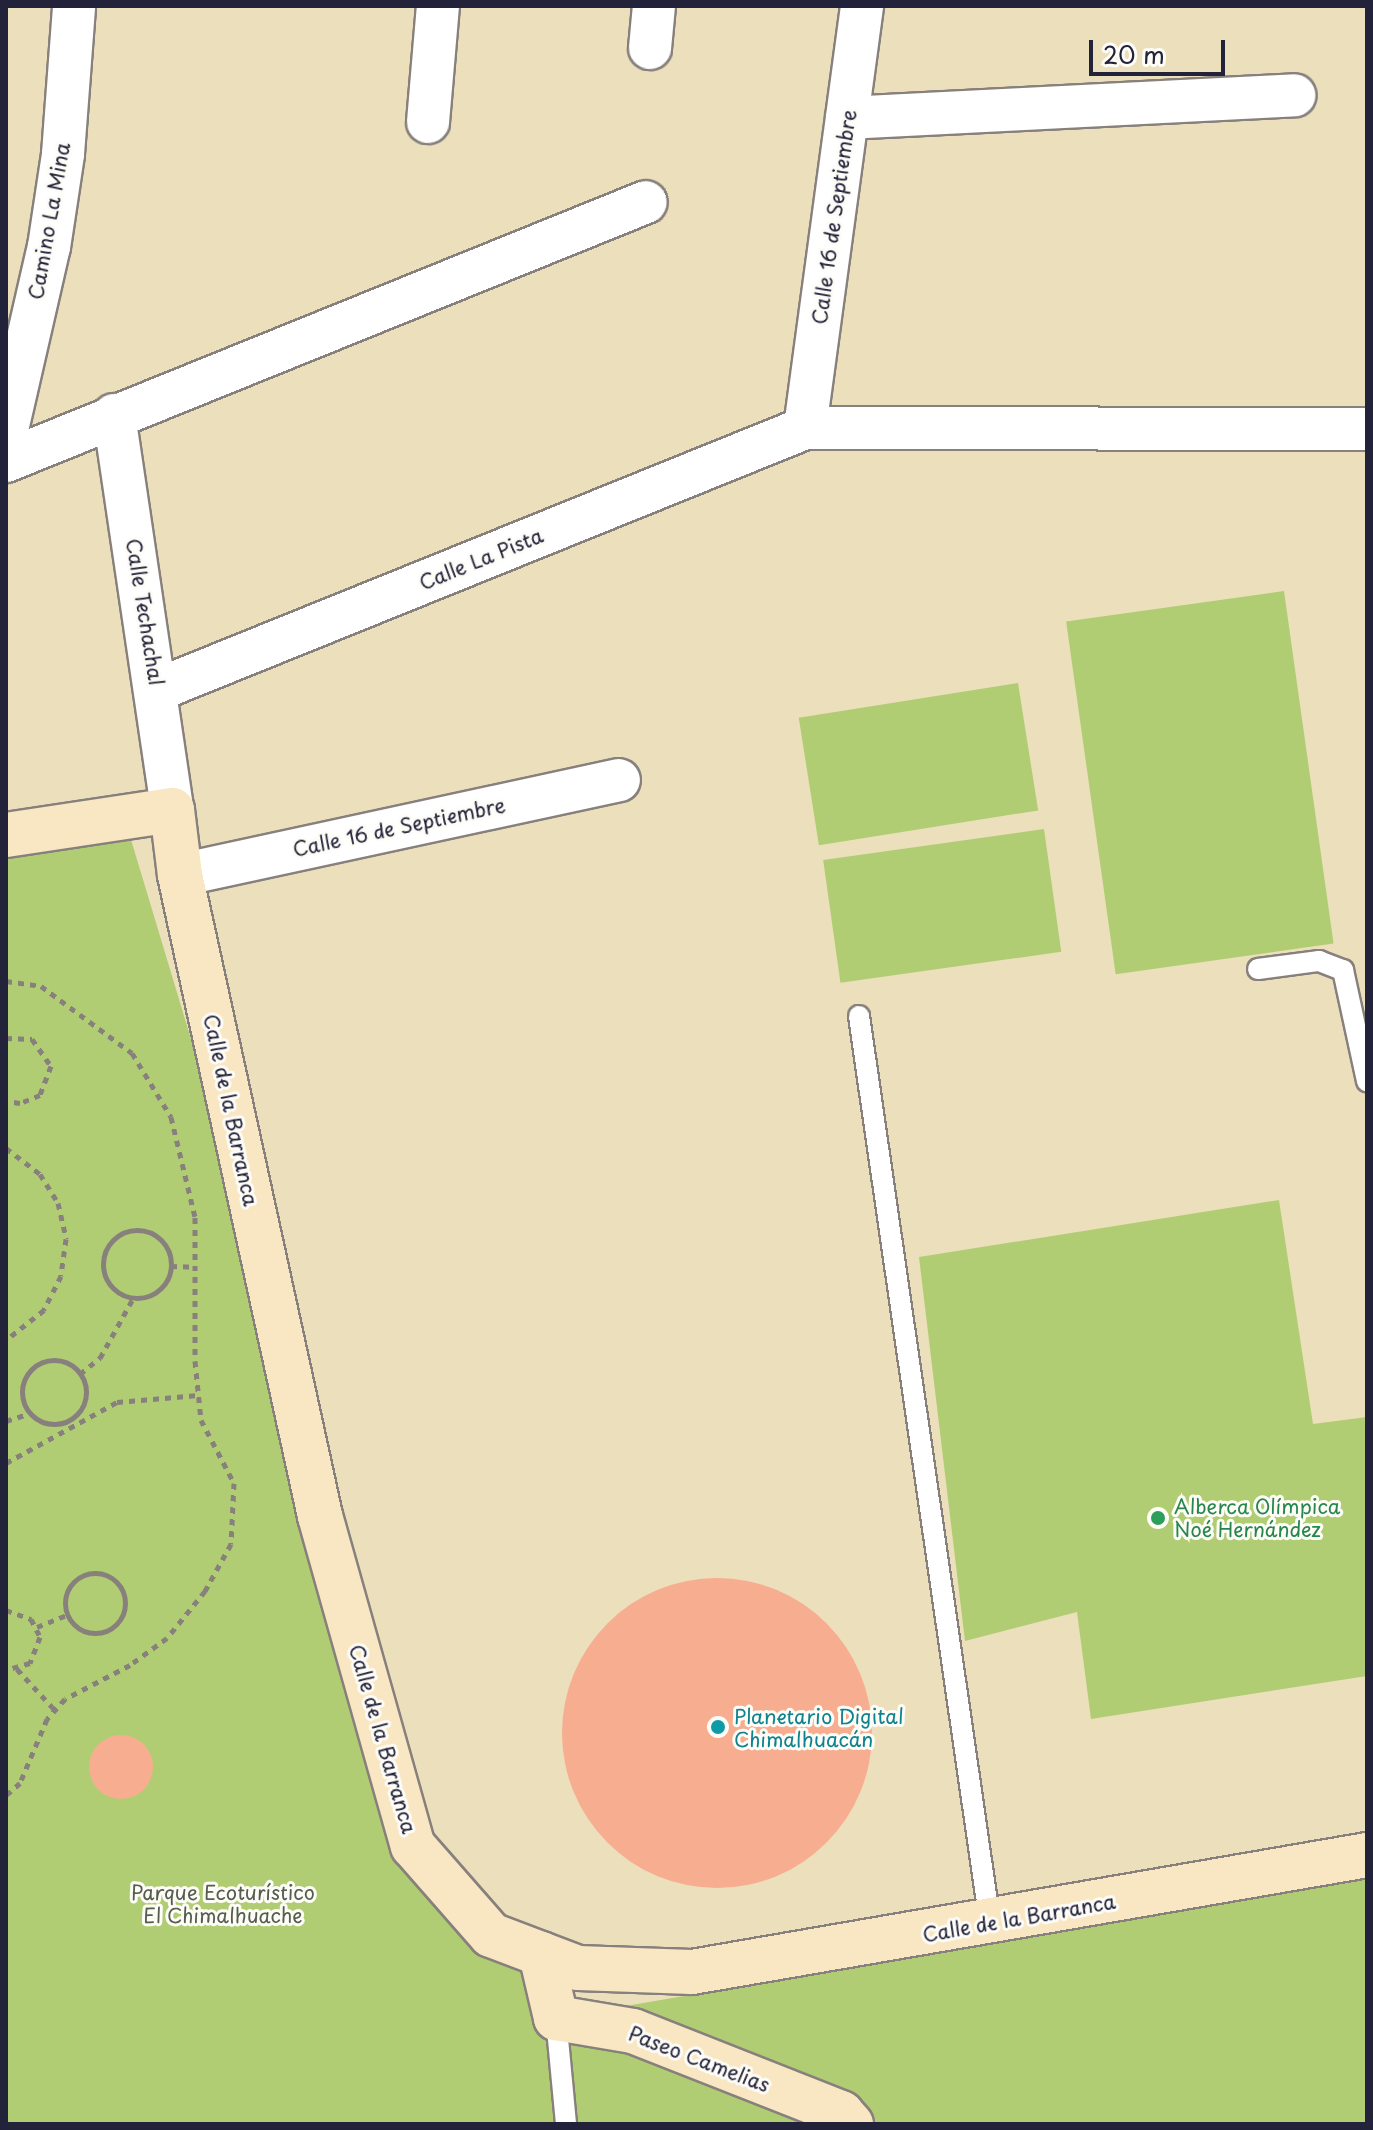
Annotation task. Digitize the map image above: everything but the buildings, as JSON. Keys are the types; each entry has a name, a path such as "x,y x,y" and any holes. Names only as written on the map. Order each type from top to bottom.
{"main road":[{"path":"6,835 172,810"},
{"name":"Calle de la Barranca","path":"172,810 180,875 320,1516 413,1846 491,1935 578,1968 692,1972 991,1924 1367,1855"},
{"path":"541,1954 556,2018"},
{"name":"Paseo Camelias","path":"556,2018 633,2031 841,2113 851,2124"}],"street":[{"name":"Camino La Mina","path":"6,434 11,380 49,247 63,154 74,6"},
{"path":"428,122 438,6"},
{"path":"650,48 654,6"},
{"name":"Calle 16 de Septiembre","path":"805,428 862,6"},
{"path":"847,118 1294,95"},
{"path":"6,461 646,202"},
{"name":"Calle Techachal","path":"114,415 157,690 172,810"},
{"path":"805,428 1367,429"},
{"name":"Calle La Pista","path":"157,690 805,428"},
{"name":"Calle 16 de Septiembre","path":"180,875 619,780"}],"lane":[{"path":"1258,969 1319,961 1343,970 1367,1081"},
{"path":"859,1016 991,1924"},
{"path":"556,2018 566,2124"}],"path":[{"path":"6,981 41,986 132,1053 171,1117 195,1217 201,1420 234,1483 231,1544 205,1591 167,1638 55,1710 20,1783 6,1795"},
{"path":"6,1038 32,1039 51,1066 40,1095 20,1103 6,1101"},
{"path":"6,1148 40,1174 58,1203 66,1239 61,1276 44,1310 6,1340"},
{"path":"130,1230 152,1233 168,1250 171,1266 160,1289 134,1297 119,1293 105,1275 105,1253 119,1235 130,1230"},
{"path":"171,1266 195,1267"},
{"path":"80,1374 100,1358 134,1297"},
{"path":"61,1361 80,1374 85,1402 72,1419 50,1424 30,1413 23,1385 33,1368 61,1361"},
{"path":"6,1463 117,1402 199,1395"},
{"path":"6,1421 30,1413"},
{"path":"102,1573 123,1591 124,1612 111,1628 91,1633 67,1615 65,1595 83,1575 102,1573"},
{"path":"6,1610 23,1613 37,1627 36,1655 17,1669 6,1670"},
{"path":"37,1627 67,1615"},
{"path":"17,1669 55,1710"}],"green space":[{"path":"1284,591 1334,944 1116,974 1066,622"},
{"path":"1018,683 1038,810 819,845 799,718"},
{"path":"1044,829 1061,952 840,983 823,860"},
{"name":"Parque Ecoturístico El Chimalhuache","path":"129,833 448,1893 535,1960 556,2018 1367,1879 1367,2124 6,2124 6,858"},
{"name":"Alberca Olímpica Noé Hernández","path":"1279,1200 1313,1424 1367,1417 1367,1676 1091,1719 1077,1612 965,1641 919,1257"}],"place":[{"name":"Alberca Olímpica Noé Hernández","path":"1158,1518"},
{"name":"Planetario Digital Chimalhuacán","path":"718,1727"}]}
